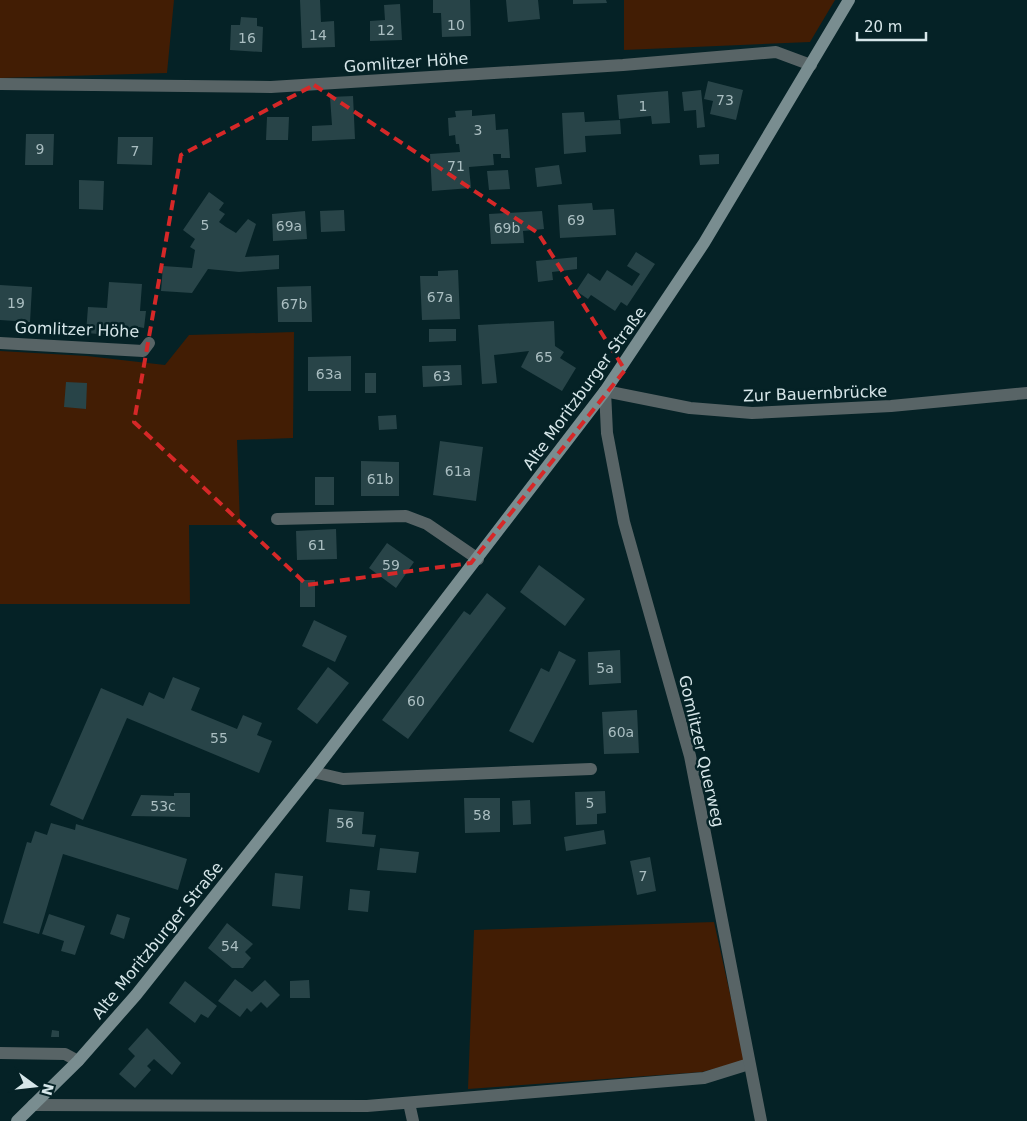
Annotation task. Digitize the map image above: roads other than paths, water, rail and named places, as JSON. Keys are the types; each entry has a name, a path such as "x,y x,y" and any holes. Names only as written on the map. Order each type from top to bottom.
{"main road":[{"name":"Alte Moritzburger Straße","path":"17,1121 78,1061 136,995 313,772 605,391 704,243 849,0"}],"street":[{"name":"Gomlitzer Höhe","path":"0,84 270,87 776,52 811,65"},
{"name":"Gomlitzer Höhe","path":"0,343 144,351 149,342"},
{"name":"Zur Bauernbrücke","path":"605,391 690,408 752,413 891,406 1027,393"},
{"name":"Gomlitzer Querweg","path":"605,391 607,433 624,522 690,756 761,1121"},
{"path":"276,519 406,516 426,524 478,559"},
{"path":"313,772 343,779 591,769"},
{"path":"0,1053 65,1054 78,1061"},
{"path":"33,1105 367,1106 704,1078 749,1064"},
{"path":"409,1102 413,1121"}]}
